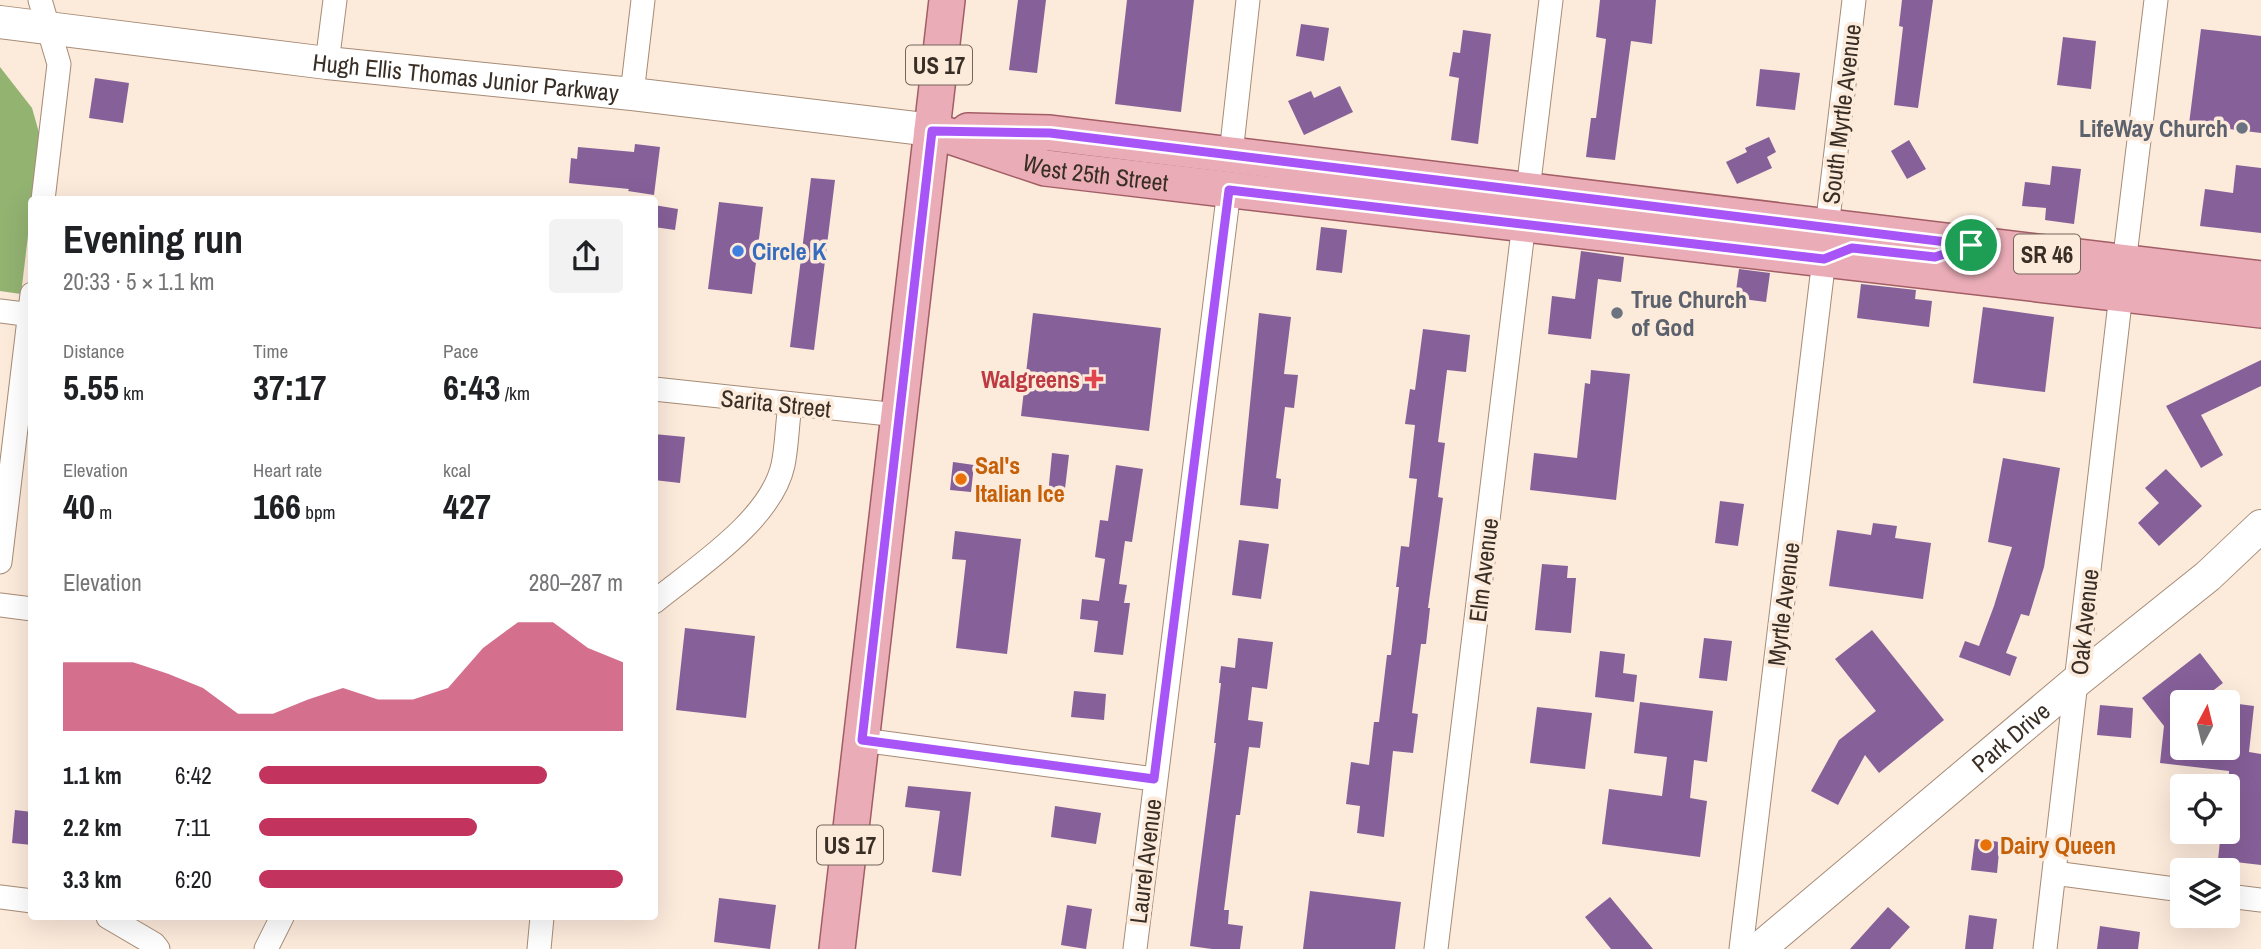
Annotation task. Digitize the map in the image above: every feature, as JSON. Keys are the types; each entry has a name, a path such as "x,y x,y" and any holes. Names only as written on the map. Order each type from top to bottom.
{"main road":[{"name":"US 17","path":"837,949 947,0"},
{"name":"Hugh Ellis Thomas Junior Parkway","path":"0,22 44,14 327,63 632,94 932,131"},
{"name":"West 25th Street","path":"932,131 1050,133 1529,190 1826,243 2123,279 2261,279"},
{"name":"West 25th Street","path":"932,131 1045,168 1525,225 1826,243 1971,245 2261,310"},
{"name":"Park Drive","path":"1759,949 2078,680 2208,576 2261,526"}],"street":[{"path":"327,63 335,0"},
{"path":"632,94 643,0"},
{"path":"1231,154 1248,0"},
{"name":"Elm Avenue","path":"1436,949 1551,0"},
{"name":"South Myrtle Avenue","path":"1826,243 1854,0"},
{"name":"Oak Avenue","path":"2045,949 2156,0"},
{"path":"43,196 59,64 44,14"},
{"name":"Laurel Avenue","path":"1135,949 1229,190"},
{"name":"Myrtle Avenue","path":"1741,949 1826,243"},
{"path":"0,311 28,308"},
{"path":"0,562 28,333"},
{"name":"Sarita Street","path":"658,389 898,415"},
{"path":"658,599 754,520 772,494 783,466 790,405"},
{"path":"0,605 28,608"},
{"path":"862,740 1154,779"},
{"path":"2054,873 2170,888"},
{"path":"0,897 28,900"},
{"path":"2240,897 2261,900"},
{"path":"113,920 158,949"},
{"path":"266,949 280,920"},
{"path":"538,949 542,920"}],"green space":[{"path":"0,67 32,108 40,136 33,196 28,196 28,236 21,294 0,291"}],"building":[{"path":"1018,0 1046,0 1037,73 1009,70"},
{"path":"1127,0 1194,0 1181,112 1115,104"},
{"path":"1600,0 1656,0 1652,44 1631,41 1615,160 1586,157 1591,118 1596,118 1606,39 1596,37"},
{"path":"1902,0 1933,0 1918,108 1894,105 1903,27 1899,26"},
{"path":"1301,24 1329,28 1324,61 1296,56"},
{"name":"LifeWay Church","path":"2201,29 2261,36 2261,133 2189,124"},
{"path":"1463,30 1491,34 1478,144 1451,140 1459,78 1449,76 1453,52 1460,53"},
{"path":"2063,37 2096,41 2091,89 2057,85"},
{"path":"1760,69 1800,73 1795,110 1756,106"},
{"path":"95,78 129,83 123,123 89,118"},
{"path":"1340,86 1353,112 1304,135 1288,101 1311,91 1314,98"},
{"path":"1769,137 1776,152 1767,157 1772,168 1737,184 1726,162 1747,152 1745,148"},
{"path":"1909,140 1926,169 1907,179 1891,151"},
{"path":"635,144 660,147 654,195 628,191 629,189 569,183 571,158 577,159 578,147 634,152"},
{"path":"2236,165 2261,168 2261,233 2200,226 2205,189 2233,193"},
{"path":"2052,166 2081,169 2074,224 2045,220 2046,208 2022,206 2025,182 2050,185"},
{"path":"811,178 835,180 814,350 790,347"},
{"path":"719,202 763,207 752,294 708,289"},
{"path":"658,206 678,209 675,230 658,228"},
{"path":"1321,227 1347,230 1342,273 1316,270"},
{"path":"1581,251 1624,257 1621,282 1598,279 1591,339 1548,334 1552,296 1575,299"},
{"path":"1739,269 1770,273 1766,302 1735,298"},
{"path":"1861,284 1916,290 1915,299 1932,301 1929,327 1857,318"},
{"path":"1983,307 2054,317 2045,392 1973,383"},
{"name":"Walgreens","path":"1033,313 1161,328 1149,431 1021,416"},
{"path":"1259,313 1291,317 1284,374 1298,375 1294,408 1285,407 1276,478 1281,479 1278,509 1240,505"},
{"path":"1423,329 1470,335 1466,372 1447,370 1438,442 1445,443 1438,497 1443,498 1428,608 1426,644 1421,644 1412,713 1418,714 1413,753 1393,751 1384,837 1357,833 1360,806 1346,804 1351,762 1369,765 1374,722 1379,722 1387,655 1391,655 1401,546 1409,547 1417,479 1409,478 1415,425 1405,424 1410,389 1415,390"},
{"path":"2261,360 2261,386 2201,415 2223,455 2201,468 2166,406"},
{"path":"1591,370 1630,374 1616,500 1530,490 1534,453 1577,458 1585,383 1590,384"},
{"path":"658,434 685,437 680,483 658,480"},
{"path":"1052,453 1069,455 1064,497 1048,495"},
{"path":"2003,458 2060,468 2044,567 2029,616 2021,614 2006,653 2017,657 2010,676 1959,657 1965,641 1979,646 2012,547 1988,542"},
{"path":"953,462 974,465 971,492 950,490"},
{"path":"1116,465 1143,469 1132,542 1125,541 1119,584 1127,585 1124,603 1130,603 1123,655 1094,652 1098,621 1080,619 1082,599 1099,601 1105,559 1095,557 1100,520 1108,521"},
{"path":"2166,469 2202,506 2159,546 2138,523 2159,503 2145,488"},
{"path":"1720,501 1744,504 1738,546 1715,543"},
{"path":"1873,523 1897,526 1895,538 1931,543 1923,599 1829,586 1837,530 1871,535"},
{"path":"955,531 1021,539 1007,654 956,648 966,560 952,559"},
{"path":"1239,540 1269,544 1261,599 1232,595"},
{"path":"1542,564 1568,566 1567,578 1576,578 1571,633 1535,630"},
{"path":"685,628 755,636 746,718 676,710"},
{"path":"1872,630 1944,720 1879,773 1865,755 1838,805 1811,791 1839,740 1876,711 1835,659"},
{"path":"1238,638 1273,642 1267,689 1252,687 1248,720 1263,722 1260,748 1249,747 1240,815 1236,815 1224,910 1229,910 1228,924 1243,926 1240,949 1212,949 1190,946 1216,743 1221,666 1235,668"},
{"path":"1704,638 1732,641 1727,681 1699,678"},
{"path":"1600,651 1625,654 1623,673 1637,675 1634,702 1595,697"},
{"path":"2200,653 2223,683 2214,690 2170,690 2170,760 2240,760 2240,704 2254,706 2249,752 2261,754 2261,865 2240,863 2240,858 2218,858 2220,844 2240,844 2240,774 2160,763 2164,726 2142,698"},
{"path":"1074,691 1106,694 1104,720 1071,717"},
{"path":"1640,702 1713,711 1707,762 1694,760 1690,798 1707,801 1700,857 1602,844 1609,789 1662,796 1667,757 1634,753"},
{"path":"2100,705 2133,708 2131,738 2097,735"},
{"path":"1537,707 1592,713 1585,769 1530,763"},
{"path":"908,786 971,792 961,876 932,872 940,811 905,807"},
{"path":"1055,806 1101,813 1096,844 1051,837"},
{"path":"15,810 28,812 28,845 12,843"},
{"path":"1975,839 2000,842 1997,873 1971,870"},
{"path":"1310,891 1401,902 1395,949 1303,949"},
{"path":"1610,897 1653,949 1611,949 1585,917"},
{"path":"719,898 776,905 770,949 714,942"},
{"path":"1067,905 1092,909 1086,949 1061,945"},
{"path":"1888,907 1910,927 1890,949 1850,949"},
{"path":"1969,915 1997,919 1993,949 1965,949"},
{"path":"2100,926 2140,932 2138,949 2097,949"}],"place":[{"name":"LifeWay Church","path":"2242,128"},
{"name":"Circle K","path":"738,251"},
{"name":"True Church of God","path":"1617,313"},
{"name":"Walgreens","path":"1094,379"},
{"name":"Sal's Italian Ice","path":"961,479"},
{"name":"Dairy Queen","path":"1986,845"}],"route":[{"path":"932,131 1050,133 1971,245 1935,257 1852,248 1824,259 1229,190 1154,779 862,740 932,131"}]}
